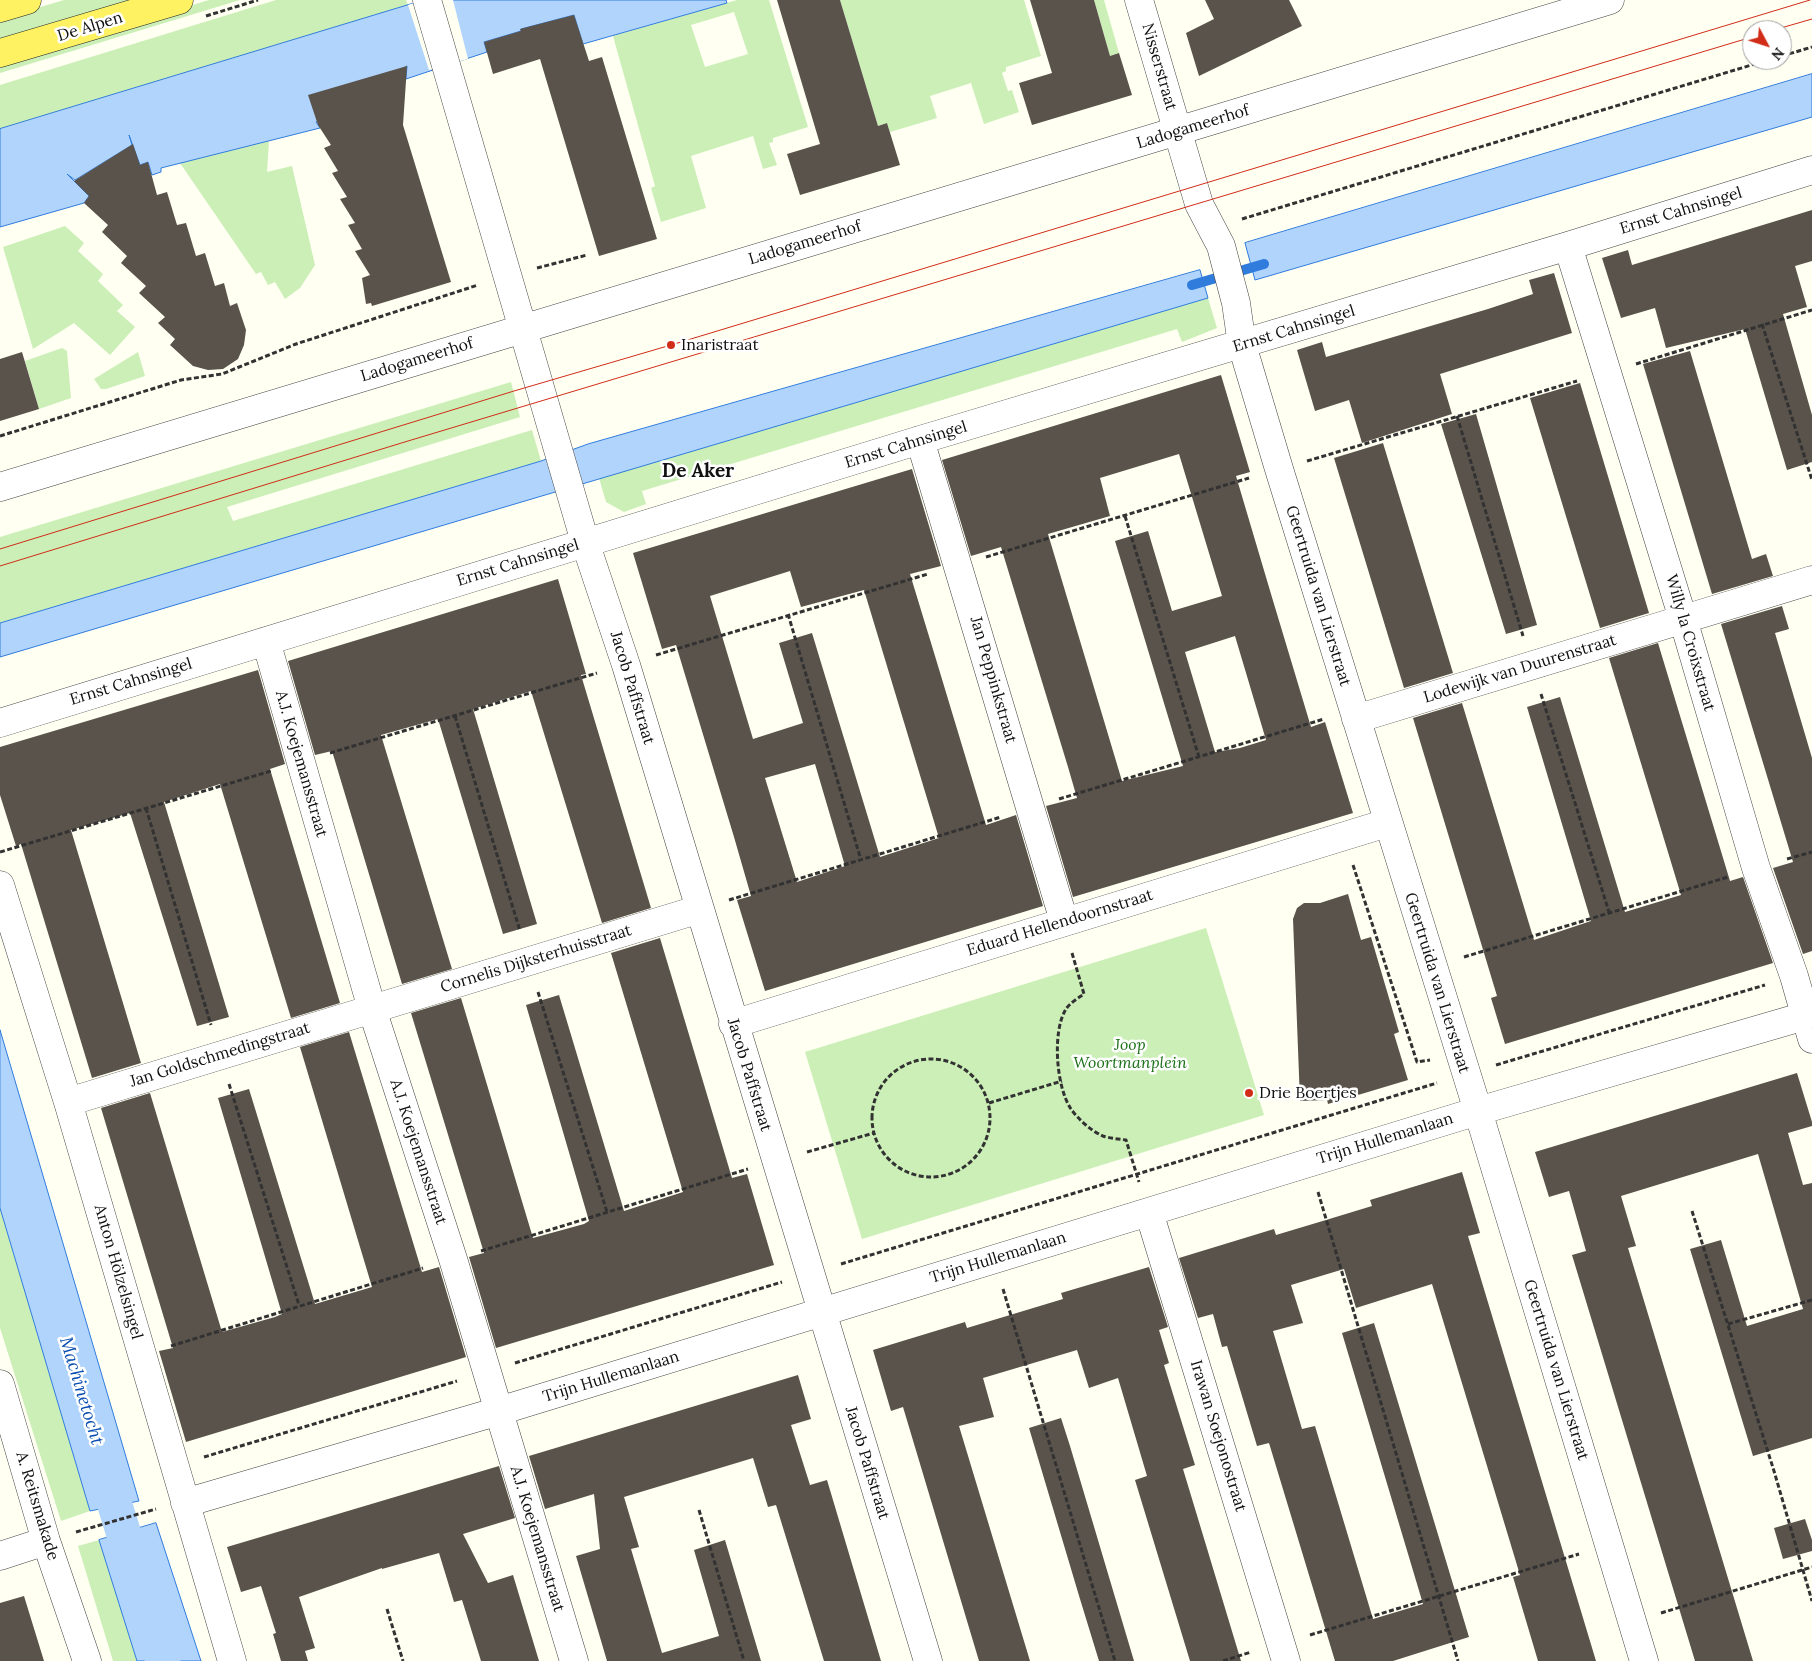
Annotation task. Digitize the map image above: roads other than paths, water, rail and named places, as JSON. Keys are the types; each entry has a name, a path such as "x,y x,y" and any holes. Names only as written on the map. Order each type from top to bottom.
{"main road":[{"path":"0,8 27,0"},
{"name":"De Alpen","path":"0,54 179,0"}],"street":[{"path":"427,0 523,328"},
{"name":"Nisserstraat","path":"1140,0 1199,204 1216,238 1236,303"},
{"name":"Ladogameerhof","path":"0,488 1610,0"},
{"name":"Ernst Cahnsingel","path":"0,723 585,542 1568,246 1812,170"},
{"name":"Willy la Croixstraat","path":"1568,246 1684,619 1756,868 1810,1023"},
{"name":"Geertruida van Lierstraat","path":"1236,303 1242,344 1279,469 1387,823 1478,1111 1644,1661"},
{"name":"Jacob Paffstraat","path":"523,328 585,542 626,665 733,1024 928,1661"},
{"name":"Jan Peppinkstraat","path":"920,440 1064,921"},
{"name":"Lodewijk van Duurenstraat","path":"1356,719 1812,580"},
{"name":"A.J. Koejemansstraat","path":"266,641 372,1009 453,1259 574,1661"},
{"name":"Eduard Hellendoornstraat","path":"733,1024 1387,823"},
{"name":"Anton Hölzelsingel","path":"0,885 68,1102 175,1505 232,1661"},
{"name":"Cornelis Dijksterhuisstraat","path":"372,1009 700,909"},
{"name":"Jan Goldschmedingstraat","path":"68,1102 372,1009"},
{"name":"Trijn Hullemanlaan","path":"175,1505 499,1411 1478,1111 1810,1023"},
{"name":"Irawan Soejonostraat","path":"1149,1212 1284,1652"},
{"name":"A. Reitsmakade","path":"0,1384 59,1537 77,1627 88,1661"},
{"path":"0,1556 59,1537"}],"water":[{"path":"424,0 726,0 727,3 583,44 574,15 521,29 521,31 484,42 487,52 406,79 407,66 316,122 320,128 161,168 161,172 152,175 148,162 140,165 129,135 132,145 75,180 67,174 89,196 84,203 0,227 0,129"},
{"path":"1812,74 1812,117 1255,280 1245,243"},
{"path":"1200,270 1208,298 0,657 0,623 541,461 588,444"},
{"path":"0,1030 139,1501 90,1511 0,1208"},
{"path":"156,1523 201,1661 137,1661 99,1540"}],"waterway":[{"path":"1192,285 1264,264"},
{"name":"Machinetocht","path":"101,1460 163,1661"}],"tram line":[{"path":"0,549 514,391 1810,0"},
{"path":"1792,25 1812,19"},
{"path":"0,566 408,441 1742,40"}],"place":[{"name":"Inaristraat","path":"671,345"},
{"name":"Drie Boertjes","path":"1249,1093"}],"district":[{"name":"De Aker","path":"698,472"}],"park label":[{"name":"Joop Woortmanplein","path":"1130,1054"}]}
